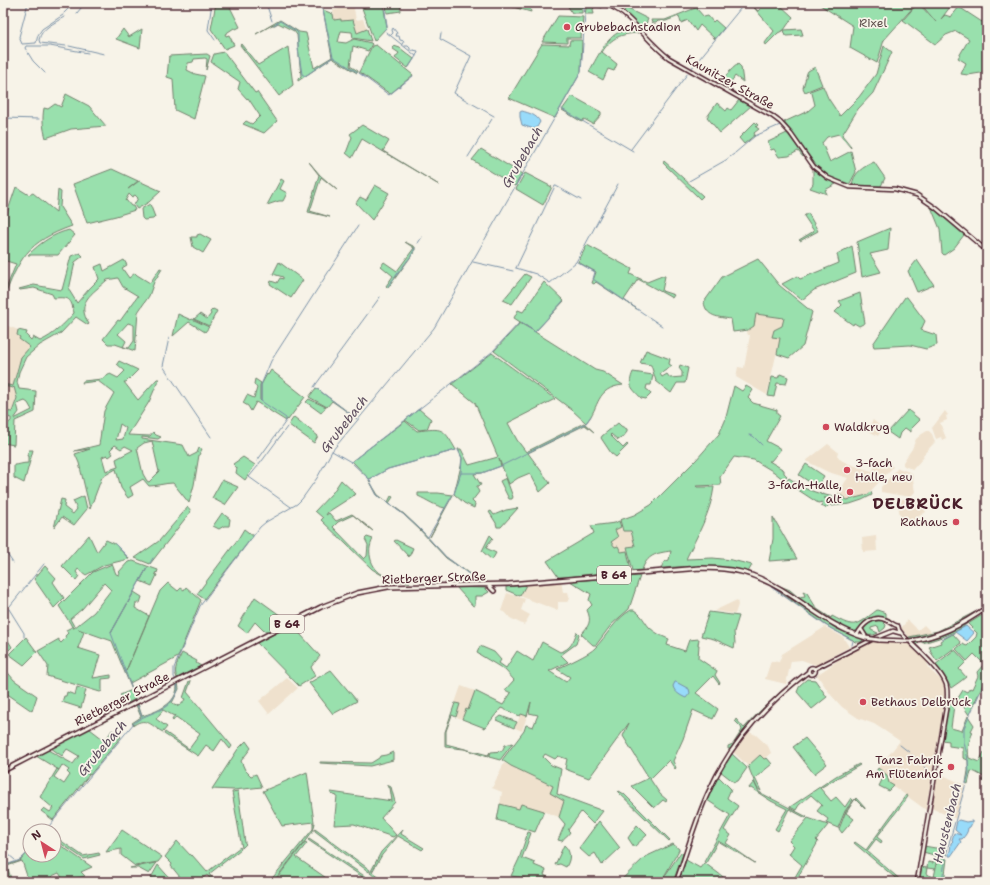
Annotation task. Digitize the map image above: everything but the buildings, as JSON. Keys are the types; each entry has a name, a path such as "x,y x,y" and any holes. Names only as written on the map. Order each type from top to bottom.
{"main road":[{"name":"Kaunitzer Straße","path":"604,3 625,15 652,44 668,58 774,117 791,134 810,162 828,178 850,187 896,189 917,196 936,208 987,251"},
{"name":"Rietberger Straße","path":"3,771 321,607 357,593 394,586 488,585 700,568 732,569 755,576 781,589 830,622 858,636 866,638"},
{"path":"488,585 494,591"},
{"name":"B 64","path":"866,638 908,641 926,638 948,630 966,621 987,607"},
{"path":"858,636 862,628 868,622 876,618 885,619 890,622 895,629 902,634 940,673 945,683 947,692 946,708 917,882"},
{"path":"862,628 862,633 866,638"},
{"path":"676,882 707,793 736,743 755,720 768,706 797,681 809,673 810,669 814,670 852,649 895,629"},
{"path":"809,673 814,674 814,670"}],"shaded area":[{"path":"339,3 353,3 356,20 363,19 367,29 357,33 353,20 334,20 333,10 339,9"},
{"path":"756,314 784,318 782,326 774,330 772,336 780,338 767,395 736,377 738,367 744,368 750,335 748,335 747,332 754,326"},
{"path":"3,324 18,330 17,335 20,337 19,339 30,347 18,365 13,386 3,384"},
{"path":"3,386 15,389 17,395 12,412 3,411"},
{"path":"945,411 948,415 946,416 947,420 940,423 946,438 942,440 941,437 936,439 932,428"},
{"path":"873,420 882,428 878,436 867,430"},
{"path":"927,431 932,434 935,442 913,469 906,467 903,465 903,462 912,449 916,439"},
{"path":"828,444 838,452 837,455 841,460 849,464 872,471 878,461 893,467 867,495 847,500 838,492 848,478 828,472 806,461"},
{"path":"898,468 912,473 915,492 910,497 881,492 881,487"},
{"path":"897,499 920,499 926,512 908,523 900,516"},
{"path":"621,527 622,531 630,531 635,546 626,547 627,551 621,552 618,546 615,547 611,542 618,537 615,530"},
{"path":"876,536 877,551 863,552 862,538"},
{"path":"561,581 563,592 568,592 570,599 567,602 558,602 558,609 556,610 520,596 526,585"},
{"path":"507,593 525,599 521,610 530,615 524,625 510,618 506,613 501,611"},
{"path":"737,600 738,605 735,614 714,611"},
{"path":"908,620 918,630 924,625 932,633 909,637 901,628"},
{"path":"825,627 843,637 849,647 816,665 802,660 791,661 786,684 765,679 771,661 779,662 782,654"},
{"path":"875,641 908,642 928,662 927,663 930,670 941,680 945,687 945,698 926,810 889,783 886,775 878,768 900,741 874,724 858,718 842,707 831,695 817,675 850,652"},
{"path":"287,678 298,688 269,714 259,701"},
{"path":"461,686 475,691 468,710 466,709 462,719 456,717 460,704 455,703"},
{"path":"521,714 527,716 522,731 515,728"},
{"path":"747,731 756,735 768,746 771,753 764,759 760,755 748,766 732,751"},
{"path":"504,763 553,786 556,797 564,801 559,817 522,804 519,809 500,804 502,792 492,788"},
{"path":"938,773 965,785 956,819 931,808 936,774"}],"green space":[{"path":"216,3 228,3 240,27 236,29 234,28 225,34 226,36 229,35 234,45 225,49 211,29"},
{"path":"367,3 379,3 373,5 383,3 387,27 374,41 362,8 368,6"},
{"path":"386,3 400,3 401,11 387,13"},
{"path":"505,3 535,3 529,4 531,12"},
{"path":"566,3 580,3 582,13 572,13"},
{"path":"584,3 599,3 602,4 602,8 596,6 593,9 594,14 585,14 586,9"},
{"path":"750,3 758,11 761,8 758,3 778,3 793,17 784,30 778,33 766,45 765,43 774,31"},
{"name":"Rixel","path":"817,3 917,3 884,40 877,63 850,48 853,26"},
{"path":"918,3 936,22 920,3 953,3 941,19 945,15 951,17 959,7 982,22 987,15 987,72 968,75 961,74 966,63 958,58 969,39 956,31 946,35 935,44 903,20"},
{"path":"698,7 697,9 704,17 708,16 713,22 715,20 724,28 715,39 700,25 696,31 688,20 681,23 679,16 666,21 658,21 656,23 652,23 651,20 665,20"},
{"path":"626,8 648,19 643,31 624,11"},
{"path":"323,10 333,14 334,20 353,20 357,33 367,29 371,41 353,38 352,32 341,31 338,42 346,43 354,39 372,44 368,51 353,46 350,66 358,71 357,73 332,58 298,81 301,76 297,35 294,31 278,23 256,34 280,20 299,32 306,33 314,68 332,57"},
{"name":"Grubebachstadion","path":"558,16 583,17 581,38 567,38 567,43 542,42"},
{"path":"123,29 129,37 142,29 140,48 116,39"},
{"path":"801,29 803,35 786,36 784,30"},
{"path":"624,31 636,31 638,33 617,37 609,43 602,52 617,64 614,71 608,69 603,80 589,72 602,49 615,34"},
{"path":"570,40 582,40 581,72 555,118 509,98 542,44 569,45"},
{"path":"241,44 258,65 288,47 293,85 279,96 240,45"},
{"path":"376,45 413,75 390,94 359,72 372,46"},
{"path":"394,46 400,48 414,59 408,68 395,58 399,53 393,49"},
{"path":"884,46 892,52 873,93 858,109 842,135 851,148 839,134 827,137 822,143 830,162 851,151 856,172 849,185 828,176 816,165 784,122 808,111 815,105 812,93 810,91 823,86 828,98 840,116 859,97 876,74"},
{"path":"224,52 255,93 257,92 277,121 264,133 243,124 246,121 252,124 260,116 248,98 247,99 238,89 240,82 211,62 214,54"},
{"path":"207,54 210,56 206,70 207,59 205,58 194,59 193,62 188,63 187,70 195,74 205,76 194,119 175,110 173,79 167,77 169,56"},
{"path":"738,64 741,67 743,82 735,76 727,88 721,85 728,73"},
{"path":"815,67 822,85 805,92 803,88 807,73"},
{"path":"66,94 89,106 106,126 71,129 46,138 43,123 44,108 48,109 55,104 61,107"},
{"path":"572,96 601,112 601,115 593,124 584,119 582,122 562,110"},
{"path":"739,100 751,106 720,133 707,117 717,103 726,111 728,108 731,110"},
{"path":"755,122 758,125 756,127 759,129 754,133 755,135 744,144 739,138"},
{"path":"362,125 389,141 383,151 439,185 362,139 352,158 346,153 352,137 350,134"},
{"path":"787,133 804,156 803,157 798,151 789,156 779,157 774,149 771,150 768,142"},
{"path":"481,149 522,174 515,186 472,160"},
{"path":"664,161 703,196 700,199 663,163"},
{"path":"309,162 320,175 337,190 321,177 310,211 330,217 308,212 319,175"},
{"path":"874,162 885,178 881,186 852,186 856,174"},
{"path":"112,169 138,181 128,189 139,181 161,191 149,202 137,209 134,205 138,198 135,195 132,197 129,194 125,201 126,200 131,206 133,206 135,210 87,223 73,184"},
{"path":"815,169 836,184 825,190 827,194 810,188 813,184 813,170"},
{"path":"525,173 552,187 543,205 516,189"},
{"path":"281,179 284,181 280,189 287,193 283,201 267,205"},
{"path":"375,185 389,193 372,220 356,203 360,197 366,200"},
{"path":"16,187 29,195 33,193 56,212 58,190 61,192 60,207 72,226 44,238 27,253 14,273 3,301 3,296 16,264 3,260 3,225"},
{"path":"150,204 155,217 153,219 144,220 142,218 141,209"},
{"path":"931,207 964,235 954,248 944,255 942,253 940,229"},
{"path":"808,213 818,231 800,241 799,240 814,231 804,216"},
{"path":"890,228 888,250 870,254 881,272 862,277 857,242"},
{"path":"69,230 75,235 58,255 28,255 47,240"},
{"path":"200,234 211,240 203,253 193,247 191,237 197,237 197,235"},
{"path":"405,242 415,247 415,251 388,288 386,286 393,276 381,266 384,262 397,271 414,248"},
{"path":"587,245 632,269 630,274 647,282 665,276 662,291 674,295 672,298 638,279 624,300 637,309 596,282 594,284 592,283 596,272 578,262"},
{"path":"852,246 856,273 814,290 802,300 782,284 797,276 800,279 839,263 837,254"},
{"path":"80,253 83,256 75,262 69,290 77,303 99,279 95,267 102,264 104,271 124,260 127,265 122,268 129,278 135,273 150,283 160,268 162,269 154,282 149,296 138,312 135,351 124,347 129,348 134,341 134,325 128,323 118,334 126,341 123,347 115,344 108,344 103,339 118,320 120,321 138,296 123,287 118,278 107,280 87,299 84,310 89,324 88,325 76,317 61,333 40,345 26,357 19,372 17,382 19,389 36,391 35,412 15,421 14,445 3,443 4,430 11,421 11,418 3,416 3,411 12,412 17,398 14,387 3,386 3,384 13,386 21,357 30,347 19,339 20,337 17,335 18,330 27,332 26,335 31,340 33,337 40,341 45,339 63,325 74,313 72,304 66,298 54,298 52,294 34,288 19,289 34,285 62,290 71,256","holes":["25,401 32,410 14,419 19,412 17,404"]},
{"path":"758,259 779,285 812,312 803,346 789,358 777,354 780,338 772,337 774,330 782,326 784,318 756,314 754,326 748,330 733,332 731,319 713,315 707,311 705,307 704,302 722,277"},
{"path":"917,260 934,285 917,292 908,271"},
{"path":"279,262 303,280 291,298 270,284 271,281 277,283 280,278 283,279 283,277 273,274"},
{"path":"525,274 531,277 512,304 503,300"},
{"path":"544,282 564,301 535,332 595,370 603,372 623,385 607,390 603,394 586,423 572,410 494,351 520,323 534,331 514,318 518,310 523,312"},
{"path":"860,293 865,323 859,326 854,323 853,325 835,312 842,305 839,301"},
{"path":"905,297 907,297 925,321 921,330 936,335 937,345 926,349 910,345 874,347 873,344"},
{"path":"213,309 217,311 209,326 194,319 200,314 207,319"},
{"path":"178,314 209,327 205,332 189,322 173,336"},
{"path":"646,350 670,359 669,364 672,366 660,374 662,377 667,374 670,378 682,377 682,372 679,368 680,365 688,368 685,383 677,383 671,393 656,381 651,365 640,363"},
{"path":"492,353 555,399 508,423 517,440 526,452 584,423 594,432 585,425 528,453 550,483 540,492 530,473 509,484 499,459 501,466 482,473 474,474 481,485 477,486 479,492 472,501 475,504 474,508 464,503 454,494 462,458 458,449 461,449 469,465 498,457 475,403 452,384"},
{"path":"119,361 138,370 126,382 124,382 138,400 157,379 159,379 149,402 128,435 150,436 153,432 161,437 158,439 142,437 142,439 183,445 189,457 197,453 199,448 202,449 199,455 194,485 189,503 173,483 149,486 143,479 130,487 133,495 128,498 121,488 116,469 102,477 90,509 79,463 75,454 90,449 74,451 99,445 104,411 114,393 98,381 82,383 83,381 102,379 110,374 118,378 125,371 117,364","holes":["120,424 126,428 123,439 116,440","152,441 159,472 149,482 143,474 137,448 144,443","115,445 121,449 125,446 133,450 116,459 118,467 106,471 102,457 107,455 109,457 113,454 110,450"]},
{"path":"271,370 305,397 286,421 256,402 251,411 248,406 243,403 247,395 254,398 257,388 254,384 255,379 261,383 260,400 261,401 261,385"},
{"path":"633,372 653,375 651,385 647,385 646,389 651,394 646,399 641,398 631,386 630,381"},
{"path":"780,374 788,377 786,384 777,383 774,397 768,396 772,377 778,378"},
{"path":"734,386 742,391 746,386 753,390 748,398 753,403 777,410 777,414 780,416 766,441 781,449 771,461 769,461 784,470 784,473 787,476 784,480 754,460 734,457 720,477 721,485 696,486 714,487 707,515 686,559 713,558 732,560 752,565 748,572 737,569 694,566 661,568 664,562 669,560 671,551 649,558 642,570 633,571 627,547 635,546 631,531 623,531 620,520 634,515 651,505 696,460 719,434 725,421"},
{"path":"316,388 356,418 332,401 327,407 309,397"},
{"path":"309,399 326,407 321,413 306,402"},
{"path":"419,409 431,419 427,429 419,430 405,420"},
{"path":"908,410 920,420 911,429 911,432 905,428 900,433 898,439 888,432"},
{"path":"294,417 318,436 314,443 289,425"},
{"path":"405,421 417,431 432,429 445,433 456,450 388,469 370,479 368,478 352,461"},
{"path":"618,423 627,429 627,432 618,440 611,434 610,435 623,448 627,444 628,445 616,457 611,453 601,438"},
{"path":"29,450 33,450 24,483 14,478 14,465 28,463 27,456"},
{"path":"243,457 255,465 245,480 236,473 237,468 233,464"},
{"path":"806,464 824,476 817,487 799,475"},
{"path":"506,478 513,497 512,499 509,499 500,481"},
{"path":"789,478 806,489 821,495 833,497 833,499 824,498 834,500 836,495 839,494 847,500 867,495 871,492 872,495 850,504 831,506 831,503 826,508 821,506 823,502 818,503 786,482"},
{"path":"222,480 238,487 225,505 212,498"},
{"path":"341,480 356,494 328,512 326,515 329,513 336,521 352,514 373,531 353,515 338,522 333,527 364,559 367,556 368,545 365,539 367,537 373,539 370,547 371,560 378,571 385,576 372,569 321,520 323,518 315,511 333,492"},
{"path":"369,480 378,495 388,502 391,496 393,497 389,503 404,514 420,529 446,557 471,575 446,558 403,514 377,495"},
{"path":"418,493 453,495 430,537 445,508 418,496"},
{"path":"84,496 87,509 74,525 62,517 54,528 61,499 65,500 64,507 73,514 77,509 73,501"},
{"path":"188,507 191,511 150,564 135,558 159,541"},
{"path":"518,508 501,527 497,527 489,512 491,511 494,515 506,510"},
{"path":"222,513 230,519 229,526 224,526 219,529 213,526"},
{"path":"773,517 797,559 769,561 773,539"},
{"path":"619,521 621,527 615,530 618,537 611,542 615,547 618,546 621,552 627,551 631,570 619,572 616,567 618,571 559,578 547,561 594,533 591,526 615,523"},
{"path":"244,529 253,536 204,599 197,594"},
{"path":"89,535 97,552 106,540 115,544 129,559 104,565 86,575 78,569 76,572 79,576 76,580 62,566"},
{"path":"490,535 493,538 486,548 496,553 492,560 482,551"},
{"path":"396,540 413,548 409,557 394,541"},
{"path":"133,561 158,570 155,574 157,575 152,586 140,581 147,568 111,633 134,592 142,597 140,603 136,603 135,608 149,616 126,671 160,591 168,583 178,591 181,588 184,590 186,587 201,600 178,657 130,683 136,697 128,703 120,695 132,690 112,641 78,629 84,632 78,648 100,655 93,678 111,675 111,678 102,679 102,691 100,692 47,676 48,666 38,651 59,639 61,643 66,638 65,636 68,633 66,630 72,627 59,606 93,572 112,564 116,574 119,575 119,572 128,562","holes":["104,583 111,590 94,612 73,628 74,626 70,619 82,609"]},
{"path":"45,566 56,578 53,582 64,598 54,608 34,579"},
{"path":"640,576 629,609 611,625 596,645 593,645 581,634 589,623 587,610 592,605 589,600 591,594 570,581"},
{"path":"775,584 790,590 798,597 805,596 803,591 807,593 817,609 831,618 832,616 846,623 856,624 877,610 886,613 886,617 890,619 890,621 883,618 869,619 854,632 827,618"},
{"path":"526,585 520,596 506,590 506,587"},
{"path":"771,586 837,629 864,639 861,642 855,642 830,628"},
{"path":"456,587 485,588 489,592 482,596 475,596 475,605 473,606"},
{"path":"255,597 288,621 272,630 264,631 255,622 247,633 238,626"},
{"path":"631,610 634,610 639,614 653,631 669,639 667,645 685,651 689,640 699,639 698,658 717,671 715,675 720,683 719,684 713,676 696,693 718,709 713,719 693,710 683,739 673,761 676,768 675,769 669,760 650,779 660,794 667,800 666,802 663,800 654,808 632,786 649,778 623,736 629,723 589,778 565,769 567,759 558,756 555,759 545,754 543,757 551,765 561,769 557,794 603,811 593,824 581,812 568,830 570,832 562,841 558,840 565,824 559,817 564,801 550,793 553,786 511,766 502,760 524,731 526,725 533,727 538,715 529,713 531,702 527,716 521,714 520,716 501,708 485,728 462,719 466,709 468,710 475,691 503,705 511,693 505,690 514,680 505,670 477,653 480,646 494,652 501,660 499,663 506,668 517,651 533,661 542,642 560,652 564,651 571,645 577,632 579,634 576,644 561,655 568,662 549,671 566,682 570,677 557,669 592,650 620,618"},
{"path":"709,612 739,616 734,632 734,648 714,639 701,636"},
{"path":"975,612 961,622 943,631 925,637 908,638 938,631"},
{"path":"987,612 987,675 969,715 958,698 963,690 967,692 970,688 972,689 978,676 977,672 984,664 974,654 967,661 956,649 962,644 967,646 976,637 977,633 968,624"},
{"path":"874,621 882,621 886,625 885,628 880,632 878,626 871,628 871,630 878,633 867,635 863,630 867,625"},
{"path":"969,621 961,629 948,635 923,643 920,641 915,646 913,643 940,635"},
{"path":"292,625 320,656 311,667 315,676 299,686 257,643"},
{"path":"3,632 12,647 3,656"},
{"path":"953,634 961,643 937,661 929,647 941,643 940,641"},
{"path":"26,637 37,652 24,665 9,654"},
{"path":"954,650 966,662 959,669 966,677 951,688 944,675 935,665"},
{"path":"182,653 197,661 196,663 201,666 177,678 176,669"},
{"path":"5,669 14,680 37,696 32,711 3,691 3,671"},
{"path":"331,670 357,701 333,714 309,683"},
{"path":"807,679 815,680 827,697 812,709 797,692 800,685"},
{"path":"189,681 191,681 187,692 232,746 230,749 222,739 214,751 206,745 198,756 164,734 165,732 189,749 200,734 176,717 173,721 172,720 175,715 174,716 163,710 156,719 167,727 163,732 146,722 134,725 132,723 141,717 136,705 102,723 101,722 148,697 149,698 138,704 142,716 165,706 174,698 177,686 174,684 178,682 179,689 172,703 179,706 185,699 183,698"},
{"path":"77,687 86,690 81,708 62,702 67,692 75,695"},
{"path":"786,687 787,688 754,719 730,749 728,749 728,746 733,744 742,730 735,721 736,719 744,728"},
{"path":"455,703 460,704 456,717 452,715 446,731 446,744 488,755 490,752 488,757 464,749 445,747 445,732"},
{"path":"949,704 954,705 951,728 962,731 968,716 974,725 971,731 973,732 970,738 968,751 969,758 979,762 984,752 987,754 987,775 984,781 982,781 984,777 971,771 968,784 966,783 968,760 963,758 963,748 949,746 949,741 942,740"},
{"path":"501,716 517,722 514,728 496,720"},
{"path":"90,729 103,739 107,738 112,730 121,737 90,775 84,771 89,775 53,820 41,811 44,808 50,812 53,808 40,797 57,769 59,770 36,756 48,750 73,764 79,756 67,749 62,756 51,748","holes":["62,765 69,770 67,772 70,775 64,784 54,777"]},
{"path":"805,738 827,764 814,774 793,747"},
{"path":"246,741 251,748 241,761 245,770 251,776 256,774 262,787 234,790 212,789 238,749"},
{"path":"513,743 500,760 489,757 491,752 502,751 505,745"},
{"path":"393,752 393,760 370,766 320,763 371,763 380,756"},
{"path":"731,753 747,768 738,781 734,782 720,771"},
{"path":"760,755 764,759 767,758 772,764 755,778 761,791 757,788 748,766"},
{"path":"859,764 860,765 820,788 831,801 836,797 845,807 851,798 853,800 845,811 838,828 826,823 828,819 817,811 822,805 811,795 799,805 796,810 790,807 836,776"},
{"path":"878,768 887,775 889,783 894,786 889,791 879,786 882,780 874,776"},
{"path":"307,772 314,822 282,826 263,791"},
{"path":"718,776 731,789 727,798 738,806 724,830 731,835 726,843 755,863 718,841 706,863 704,862 730,815 707,800"},
{"path":"754,782 759,792 807,817 806,818 789,809 778,831 775,829 787,809 751,788 748,789"},
{"path":"387,785 391,787 395,802 381,818 396,835 393,837 354,824 334,825 337,796 331,794 331,792 392,801 390,788"},
{"path":"238,791 246,844 242,848 232,792"},
{"path":"619,791 624,794 670,840 669,841 618,792"},
{"path":"906,795 908,796 907,798 877,837 882,841 881,843 876,839 867,851 903,882 900,882 854,843 855,842 866,850"},
{"path":"856,798 865,809 855,799"},
{"path":"855,799 846,813 854,819 842,833 839,829 846,811"},
{"path":"500,804 519,809 521,804 544,811 535,832 497,820"},
{"path":"808,818 828,825 816,840 818,842 795,882 792,882 802,865 789,854 794,846 789,841"},
{"path":"599,821 620,848 602,865 595,853 589,857 579,848"},
{"path":"313,823 315,823 313,831 273,882 269,882 313,829"},
{"path":"637,825 647,835 634,847 628,838"},
{"path":"315,829 370,870 369,872 315,831"},
{"path":"403,829 401,834 424,848 422,850 398,836 382,855 372,872 385,882 382,882 370,873 381,852"},
{"path":"122,830 162,857 158,862 135,866 121,855 121,849 106,852"},
{"path":"528,832 531,833 522,858 535,863 534,865 546,870 544,875 553,880 550,882 524,882 525,878 511,876 519,859"},
{"path":"309,839 366,877 363,882 364,878 308,840"},
{"path":"177,841 207,872 240,847 241,849 209,874 216,882 213,882 207,875 198,882 184,882 171,866 172,864 165,857"},
{"path":"62,842 83,856 99,853 100,855 84,859 62,844"},
{"path":"305,842 307,843 296,857 332,882 283,882 280,880 280,882 274,882"},
{"path":"673,844 679,850 662,880 659,879 657,882 619,882 645,857"},
{"path":"564,845 570,855 566,867 560,864 555,865"},
{"path":"62,846 92,867 81,872 85,876 65,882 59,873 52,876 53,880 47,882 29,882 23,863 62,863"},
{"path":"924,846 947,850 945,858 923,852"},
{"path":"681,852 683,854 673,882 665,882 662,880"},
{"path":"934,857 937,858 935,869 927,868 928,862 933,863"},
{"path":"938,858 947,859 944,882 926,882 926,879 920,878 921,867 927,868 926,874 934,877"},
{"path":"22,859 22,861 7,866 12,882 10,882 5,867 3,866 20,861"},
{"path":"686,860 700,868 704,863 704,865 706,864 730,882 679,882"},
{"path":"156,864 149,874 138,868 130,868"},
{"path":"158,865 173,882 155,882 151,878"}],"water":[{"path":"522,111 537,118 540,122 537,127 534,129 522,125 520,112"},
{"path":"966,626 974,633 967,641 955,632"},
{"path":"675,682 689,689 690,693 686,698 676,692 673,686"},
{"path":"959,820 966,822 972,821 972,823 964,837 959,839 961,842 951,856 949,856 954,833 961,835 955,830 957,821"}],"waterway":[{"path":"28,3 19,37 22,44 36,43 38,35 42,29 63,15"},
{"path":"64,13 74,3"},
{"path":"77,13 85,3"},
{"path":"212,3 208,30 215,40"},
{"path":"266,3 272,21"},
{"path":"384,3 387,27 384,30"},
{"name":"Grubebach","path":"176,680 174,677 174,668 200,606 260,527 297,504 302,499 317,478 332,451 434,328 581,72 585,14 583,3"},
{"path":"691,69 745,3"},
{"path":"322,6 333,57 357,72"},
{"path":"64,17 45,29 39,40 40,43 66,46"},
{"path":"274,25 280,21 298,33 298,49 302,74 305,76 333,57"},
{"path":"391,35 393,33 393,28 397,33 396,36 399,36 400,40 404,41 402,44"},
{"path":"386,32 416,56 409,67"},
{"path":"441,33 440,39 471,56 454,93 469,102"},
{"path":"45,73 33,61 25,48 26,46 50,46 88,53"},
{"path":"69,46 104,54"},
{"path":"405,46 408,46 410,50"},
{"path":"411,51 418,51 416,56"},
{"path":"359,73 389,95 413,76"},
{"path":"631,149 688,73"},
{"path":"471,103 494,116"},
{"path":"562,109 633,151"},
{"path":"3,118 39,119"},
{"path":"468,157 492,119"},
{"path":"735,153 755,136 780,125"},
{"path":"689,181 734,154"},
{"path":"516,268 536,274 550,283 576,262 618,184"},
{"path":"516,268 555,186 581,200"},
{"path":"257,461 286,421 286,418 261,401 261,385 271,361 358,226"},
{"path":"418,243 422,237"},
{"path":"388,286 411,256 415,248"},
{"path":"473,262 513,271"},
{"path":"577,262 595,272 593,279 662,326"},
{"path":"314,387 380,297"},
{"path":"493,351 520,322 535,332 563,301"},
{"path":"169,338 163,366 211,437"},
{"path":"405,420 492,352"},
{"path":"316,388 357,419"},
{"path":"586,423 591,416"},
{"path":"332,451 351,462 404,421"},
{"path":"454,494 461,473 482,473 501,466 585,424"},
{"path":"262,461 287,427"},
{"path":"749,435 753,436 762,445"},
{"path":"370,479 388,469 456,450"},
{"path":"458,450 462,458 461,473"},
{"path":"351,462 369,479 377,495 403,514 420,529 446,557 470,575"},
{"path":"258,466 249,477 291,507"},
{"path":"428,537 452,496"},
{"path":"115,544 129,558"},
{"path":"3,548 13,563"},
{"path":"150,563 153,558"},
{"path":"10,606 44,564"},
{"path":"135,697 111,633 147,568"},
{"path":"771,587 825,625 852,640"},
{"path":"9,609 24,633 24,637"},
{"path":"942,639 954,633"},
{"path":"852,645 853,641"},
{"name":"Haustenbach","path":"942,882 945,859 969,773 964,742 964,728 987,677"},
{"name":"Grubebach","path":"52,823 134,723 159,711 170,703 178,690 177,683"},
{"path":"137,704 142,717"},
{"path":"900,745 909,752"},
{"path":"912,755 920,762"},
{"path":"924,767 930,772"},
{"path":"3,850 15,860"},
{"name":"Grubebach","path":"3,866 22,858"}],"place":[{"name":"Grubebachstadion","path":"567,27"},
{"name":"Waldkrug","path":"826,427"},
{"name":"3-fach Halle, neu","path":"847,470"},
{"name":"3-fach-Halle, alt","path":"850,492"},
{"name":"Rathaus","path":"956,522"},
{"name":"Bethaus Delbrück","path":"863,702"},
{"name":"Tanz Fabrik Am Flütenhof","path":"951,767"}],"district":[{"name":"DELBRÜCK","path":"918,503"}]}
